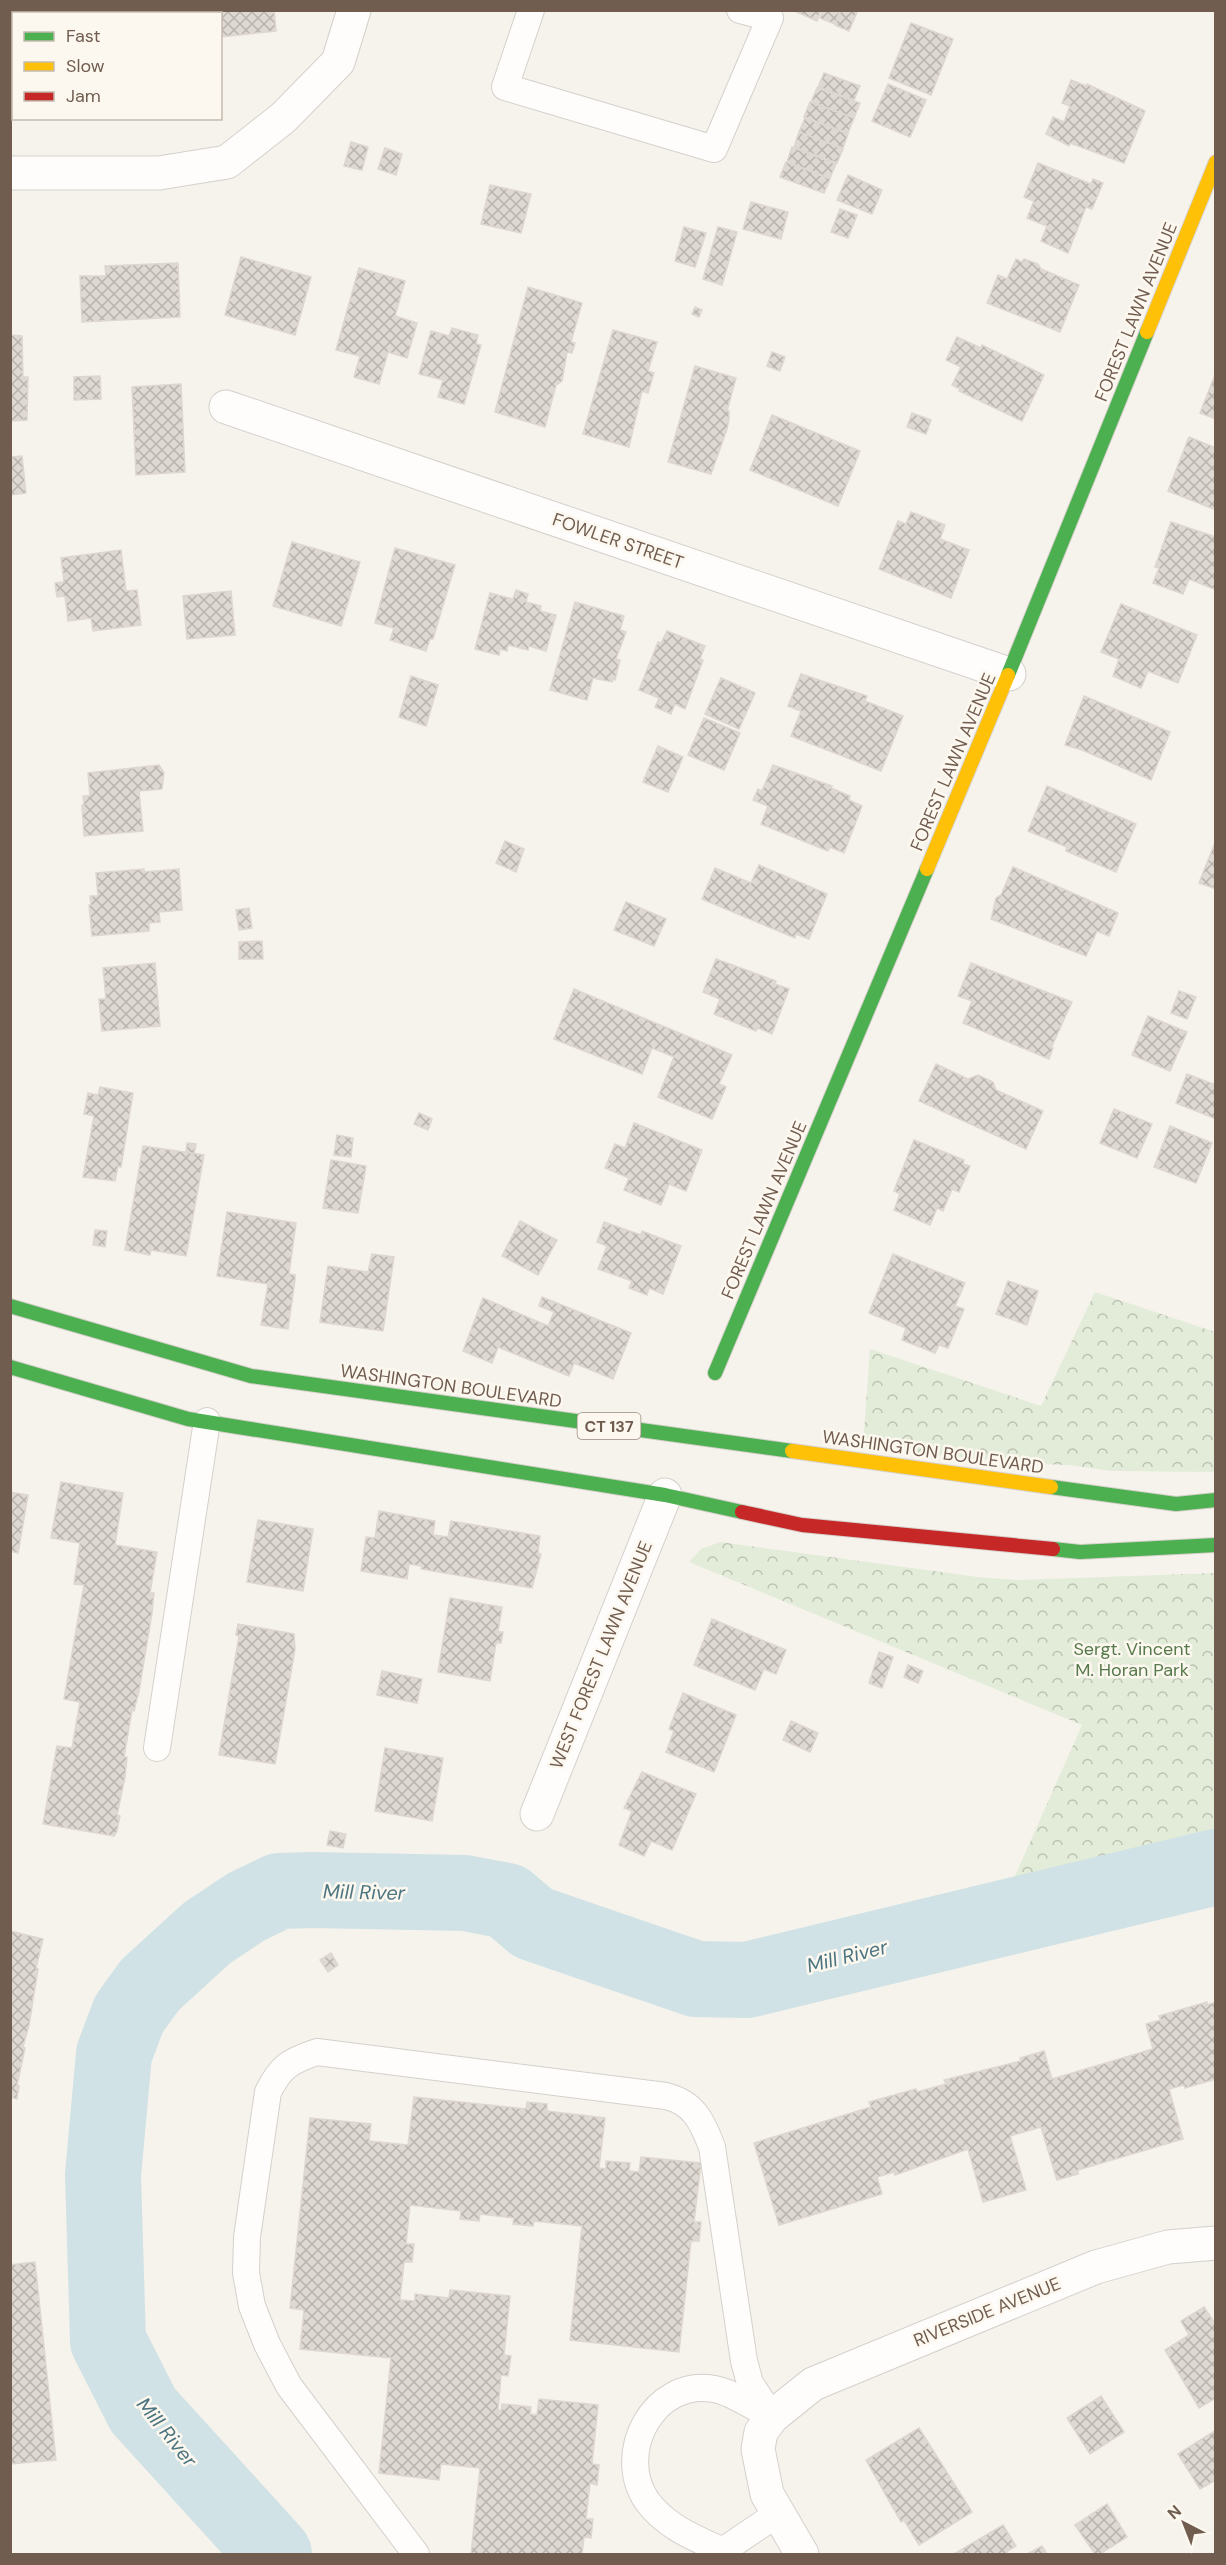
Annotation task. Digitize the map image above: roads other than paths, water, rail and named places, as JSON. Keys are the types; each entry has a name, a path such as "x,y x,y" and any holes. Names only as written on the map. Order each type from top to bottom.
{"main road":[{"name":"FOREST LAWN AVENUE","path":"716,1373 1009,674 1215,162"},
{"name":"WASHINGTON BOULEVARD","path":"10,1306 251,1376 1176,1504 1215,1500"},
{"path":"10,1367 189,1419 664,1495 802,1525 1080,1552 1215,1545"}],"street":[{"path":"10,173 159,173 227,162 283,118 338,62 354,10"},
{"name":"FOWLER STREET","path":"226,407 1009,674"},
{"name":"WEST FOREST LAWN AVENUE","path":"537,1814 664,1495"},
{"name":"RIVERSIDE AVENUE","path":"772,2417 813,2384 1096,2267 1168,2247 1215,2243"},
{"path":"772,2417 761,2432 758,2448 767,2494 802,2554"}],"lane":[{"path":"531,10 505,87 714,149 770,18 740,10"},
{"path":"157,1748 207,1421"},
{"path":"416,2554 289,2386 267,2344 252,2306 246,2273 247,2237 268,2092 278,2072 295,2060 317,2052 666,2096 682,2100 702,2121 712,2147 744,2361 750,2384 772,2417"},
{"path":"772,2417 717,2389 696,2387 678,2392 660,2404 644,2425 636,2443 634,2467 646,2499 656,2512 680,2531 721,2553 777,2514"}],"waterway":[{"name":"Mill River","path":"274,2554 143,2410 108,2341 103,2175 114,2054 129,2014 150,1985 207,1933 246,1907 279,1891 465,1893 507,1901 533,1923 696,1979 747,1980 1216,1867"}],"park label":[{"name":"Sergt. Vincent M. Horan Park","path":"1132,1659"}]}
